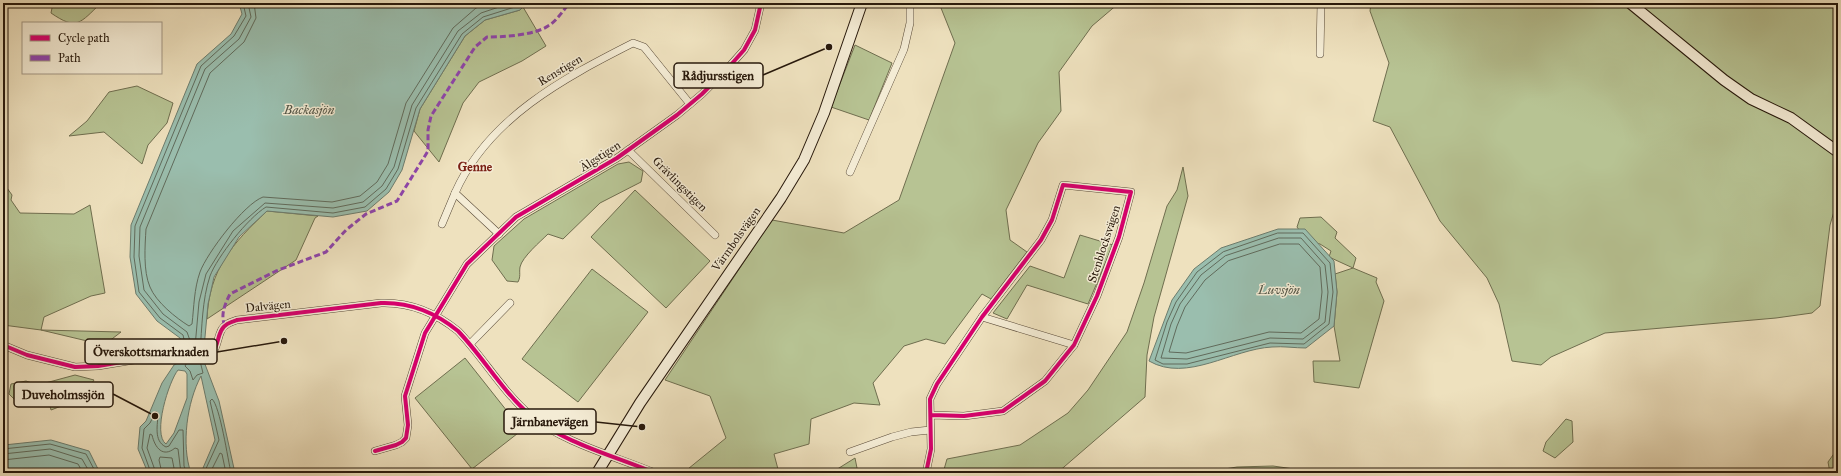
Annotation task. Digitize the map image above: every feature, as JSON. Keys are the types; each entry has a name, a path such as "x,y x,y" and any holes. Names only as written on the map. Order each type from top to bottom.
{"street":[{"name":"Älgstigen","path":"436,316 467,264 498,234 525,211 600,169 628,150 690,104 721,76 744,50 755,30 761,3"},
{"name":"Värmbolsvägen","path":"596,473 640,403 781,198 804,160 824,113 862,3"},
{"path":"850,172 904,49 910,23 910,3"},
{"path":"1320,54 1321,3"},
{"path":"1630,3 1724,80 1751,98 1791,118 1838,152"},
{"name":"Renstigen","path":"442,224 455,193 468,168 495,134 516,113 567,78 633,43 637,43 644,47 690,104"},
{"name":"Grävlingstigen","path":"628,150 715,234"},
{"name":"Stenblocksvägen","path":"926,473 931,449 930,399 937,384 982,317 1041,240 1052,220 1063,185 1131,192 1109,269 1074,345 1045,381 1003,411 964,416 931,415"},
{"path":"455,193 498,234"},
{"name":"Dalvägen","path":"3,345 27,355 75,367 98,366 158,356 204,357 210,356 214,352 221,330 225,326 237,320 381,302 402,303 425,310 458,331 529,415 551,429 608,455 655,473"},
{"path":"470,344 510,303"},
{"path":"375,451 396,445 406,438 408,432 405,396 425,333 436,316"},
{"path":"982,317 1074,345"},
{"path":"850,452 899,435 930,430"}],"shaded area":[{"path":"53,3 101,3 88,16 78,22 67,22 51,13"},
{"path":"939,3 1119,3 1092,26 1059,72 1061,111 1038,143 1006,210 1010,240 1027,252 991,299 982,294 945,344 926,339 904,346 873,383 880,405 854,403 811,419 809,444 774,454 779,473 683,473 726,438 710,396 665,380 772,220 844,233 899,200 955,43"},
{"path":"1371,3 1838,3 1838,198 1830,225 1820,306 1812,313 1776,318 1605,333 1551,357 1541,365 1512,361 1499,304 1487,278 1440,221 1390,127 1373,121 1389,63 1370,11"},
{"path":"523,7 546,46 522,61 479,82 463,103 439,162 414,131 420,109 465,36 485,20 520,10"},
{"path":"855,45 892,63 869,120 831,107"},
{"path":"137,86 173,103 167,123 148,145 142,164 104,132 69,136 87,121 109,92"},
{"path":"629,162 643,171 641,182 600,203 563,239 548,234 532,249 521,263 518,282 507,281 492,260 494,246 524,219 618,164"},
{"path":"1183,167 1188,196 1154,317 1147,355 1145,397 1057,473 943,473 947,459 1020,445 1068,413 1088,390 1127,332 1144,283 1167,206 1177,190"},
{"path":"3,187 7,188 12,195 11,200 20,213 74,214 90,205 105,293 91,296 44,317 41,330 3,325"},
{"path":"635,190 710,261 666,308 591,237"},
{"path":"267,211 318,216 315,218 296,260 207,319 212,286 225,258 244,234"},
{"path":"1321,217 1337,232 1335,238 1356,258 1353,268 1329,257 1331,251 1320,244 1307,241 1297,227 1300,218"},
{"path":"1080,235 1113,245 1088,304 1027,285 1007,319 993,313 1030,266 1064,278"},
{"path":"1353,268 1377,278 1376,282 1384,301 1359,388 1314,382 1313,361 1340,361 1334,326 1337,292 1335,274"},
{"path":"592,269 648,312 578,402 522,359"},
{"path":"41,330 121,332 104,345"},
{"path":"465,358 522,430 472,469 415,398"},
{"path":"75,375 94,380 82,398 51,410 48,398 36,392 14,399 9,394 11,384 26,381 38,385"},
{"path":"1566,419 1572,421 1573,442 1555,458 1543,451 1546,442"},
{"path":"1838,448 1838,473 1830,473 1828,462"},
{"path":"855,458 858,473 831,473"},
{"path":"1273,466 1322,473 1200,473 1237,467"}],"water":[{"name":"Backasjön","path":"239,3 527,3 520,10 485,20 465,36 420,109 402,170 389,192 367,211 333,217 267,211 239,237 214,277 208,304 203,359 219,401 235,473 198,473 203,468 215,440 201,376 192,398 187,424 186,450 191,473 148,473 138,449 140,427 146,421 162,383 174,365 185,359 180,338 157,321 136,294 130,257 131,225 197,64 231,34 242,14","holes":["178,370 185,371 187,374 187,398 174,433 166,444 162,438 161,430 163,407 174,376"]},
{"name":"Luvsjön","path":"1278,229 1305,229 1334,261 1337,292 1334,326 1306,348 1276,347 1257,349 1194,367 1164,367 1149,361 1172,300 1194,269 1221,248"},
{"path":"51,440 89,451 100,473 3,473 4,445"}],"marked path":[{"path":"225,326 223,314 230,294 276,271 326,252 346,230 366,214 397,201 428,151 428,130 431,116 475,47 487,37 519,35 542,29 554,21 570,3"}],"cycle path":[{"path":"375,451 396,445 406,438 408,425 405,396 425,333 467,264 516,217 617,158 677,115 702,94 744,50 755,30 761,3"},
{"path":"926,473 931,449 930,399 937,384 982,317 1041,240 1052,220 1063,185 1131,192 1119,237 1097,296 1074,345 1045,381 1003,411 964,416 931,415"},
{"path":"3,345 27,355 75,367 98,366 158,356 204,357 212,353 224,327 237,320 381,303 403,304 432,314 458,331 520,406 543,425 590,448 655,473"}],"place":[{"name":"Rådjursstigen","path":"829,47"},
{"name":"Överskottsmarknaden","path":"284,341"},
{"name":"Duveholmssjön","path":"155,416"},
{"name":"Järnbanevägen","path":"642,427"}],"district":[{"name":"Genne","path":"475,166"}]}
